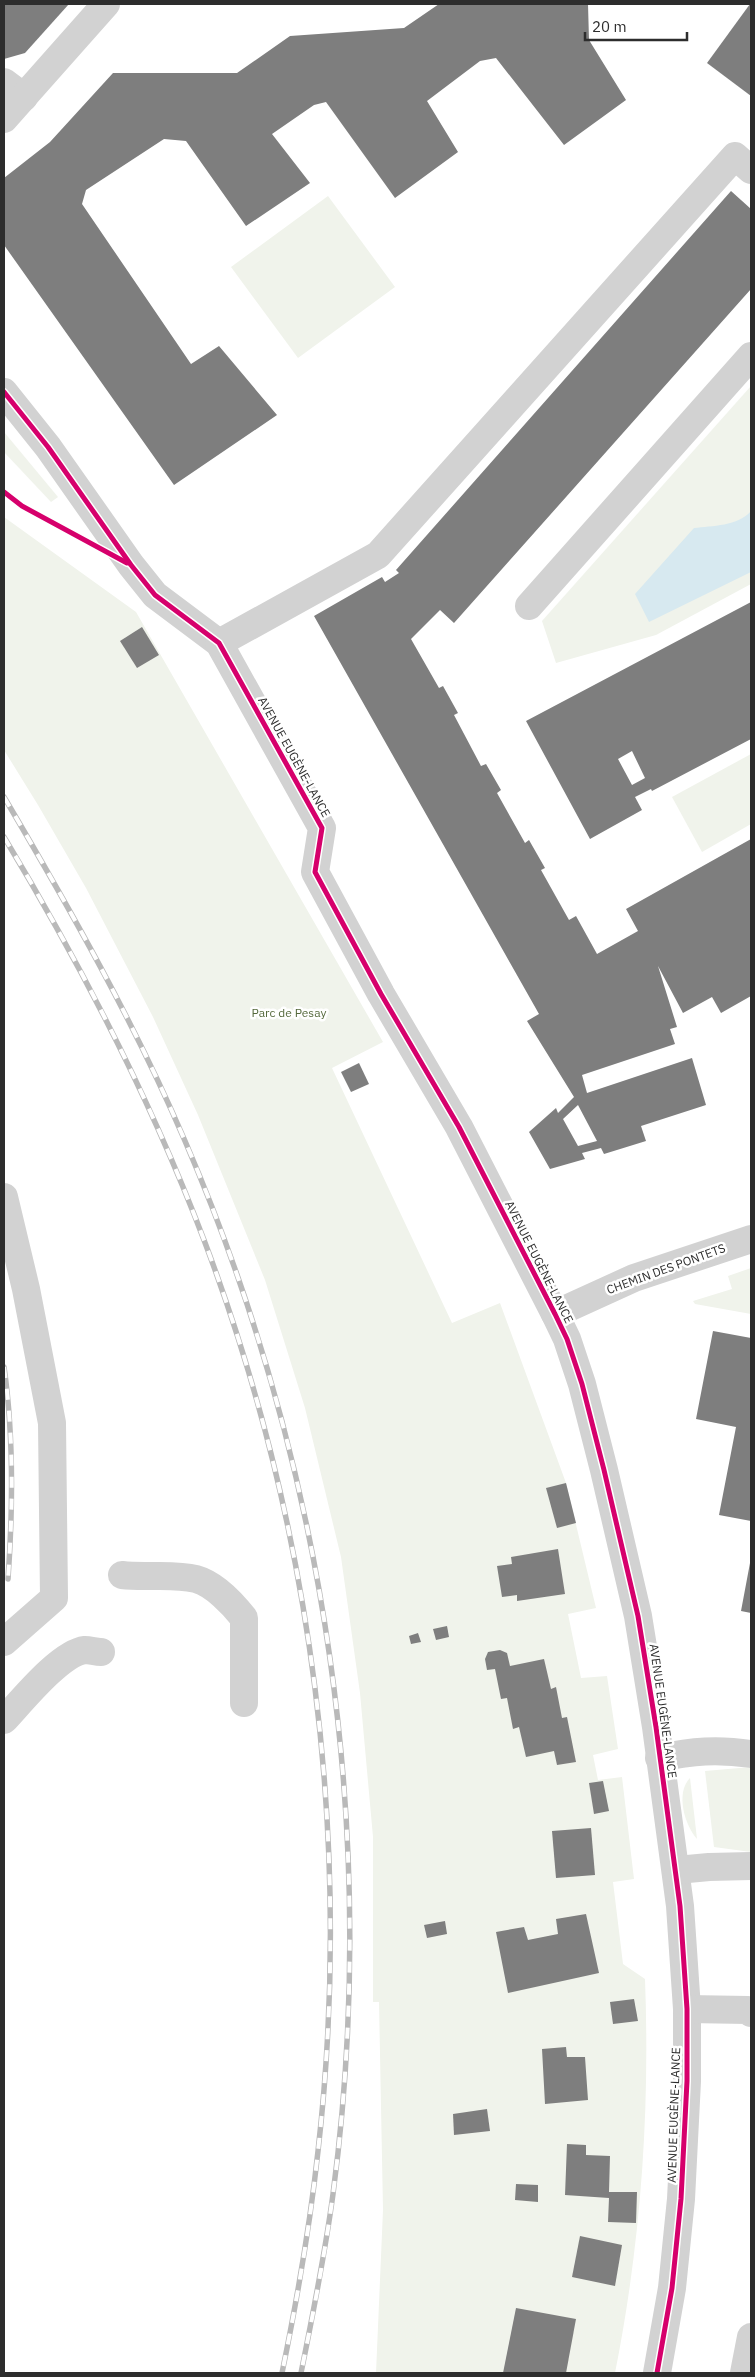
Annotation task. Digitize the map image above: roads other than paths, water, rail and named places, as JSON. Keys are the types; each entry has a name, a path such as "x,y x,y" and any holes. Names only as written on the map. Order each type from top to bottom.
{"street":[{"path":"4,119 14,90 106,4"},
{"path":"220,643 378,555 735,156 751,170"},
{"path":"529,606 751,356"},
{"name":"AVENUE EUGÈNE-LANCE","path":"4,392 48,447 131,565 155,595 220,643 322,828 315,872 381,994 459,1127 567,1339 582,1384 638,1616 677,1870 687,2009 687,2081 681,2199 672,2288 657,2373"},
{"path":"4,1197 26,1289 52,1422 54,1598 4,1642"},
{"name":"CHEMIN DES PONTETS","path":"555,1314 634,1278 751,1239"},
{"path":"122,1575 198,1579 236,1608 244,1618 244,1703"},
{"path":"4,1720 51,1670 72,1655 85,1650 101,1652"},
{"path":"659,1758 693,1751 716,1750 751,1754"},
{"path":"677,1870 751,1866"},
{"path":"687,2009 723,2008 748,2010 751,2013"},
{"path":"744,2373 751,2337"}],"railway":[{"path":"4,797 53,881 123,1009 185,1141 234,1266 275,1395 307,1525 330,1658 344,1791 350,1926 346,2060 333,2194 323,2261 301,2373"},
{"path":"4,837 33,885 113,1034 161,1136 204,1240 242,1349 273,1461 297,1574 315,1688 326,1804 330,1920 328,2036 311,2207 303,2263 282,2373"},
{"path":"4,1367 10,1420 12,1473 8,1579"}],"park label":[{"name":"Parc de Pesay","path":"289,1013"}]}
